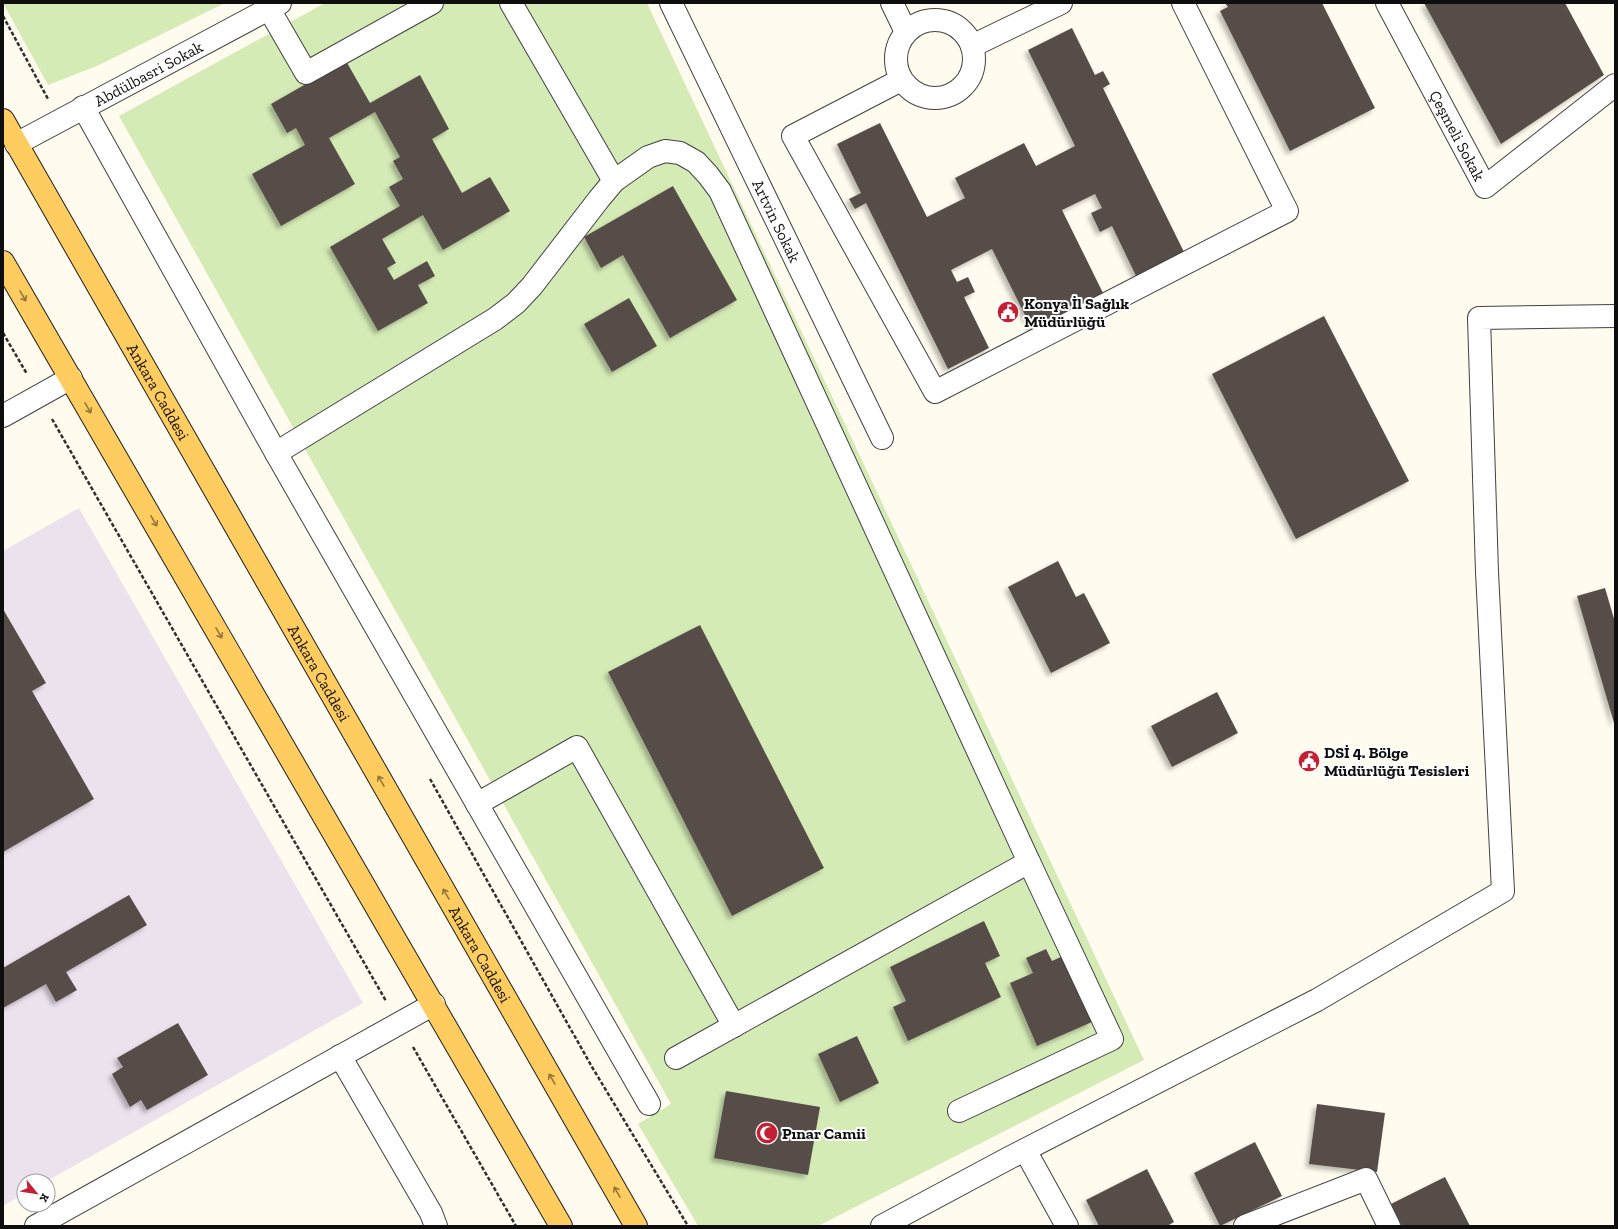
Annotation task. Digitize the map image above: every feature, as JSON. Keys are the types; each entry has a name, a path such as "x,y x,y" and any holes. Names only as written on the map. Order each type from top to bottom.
{"main road":[{"name":"Ankara Caddesi","path":"3,120 636,1226"},
{"path":"3,262 434,1004 561,1226"}],"street":[{"path":"275,6 306,73 432,3"},
{"path":"511,3 614,181"},
{"name":"Artvin Sokak","path":"671,3 882,438"},
{"path":"892,3 906,32"},
{"path":"972,46 1061,3"},
{"path":"901,80 793,136 935,392 1287,211 1183,3"},
{"name":"Çeşmeli Sokak","path":"1387,3 1485,186 1615,85"},
{"name":"Abdülbasri Sokak","path":"16,144 275,6"},
{"path":"936,12 960,29 967,37 972,46 974,59 972,71 966,82 957,91 945,97 933,98 920,95 910,89 901,80 897,68 896,55 899,43 906,32 916,25 928,20 936,12"},
{"path":"83,107 276,453 649,1104"},
{"path":"276,453 495,319 516,303 532,286 614,181 630,169 648,157 665,151 680,153 696,162 720,191 1112,1039 959,1111"},
{"path":"887,1225 1025,1150 1317,1000 1503,891 1487,572 1479,318 1615,316"},
{"path":"3,416 71,378"},
{"path":"477,804 577,747 734,1026"},
{"path":"676,1058 1029,862"},
{"path":"36,1226 434,1004"},
{"path":"340,1056 431,1213 436,1226"},
{"path":"1025,1150 1067,1226"},
{"path":"1245,1226 1366,1179 1389,1226"}],"path":[{"path":"3,333 516,1226"}],"shaded area":[{"path":"79,508 363,1003 56,1176 56,1173 16,1173 16,1199 3,1206 3,551"}],"green space":[{"path":"3,3 225,3 99,65 48,85"},
{"path":"325,3 647,3 1144,1060 818,1226 698,1226 638,1124 671,1104 119,116"}],"building":[{"path":"1225,3 1322,3 1375,108 1290,151 1220,11 1228,7"},
{"path":"1424,3 1565,3 1604,75 1501,144"},
{"path":"1072,28 1095,75 1103,71 1110,84 1103,88 1186,256 1138,280 1112,226 1100,232 1091,213 1102,208 1095,194 1062,210 1104,295 1033,331 992,249 951,270 957,282 968,277 975,292 964,297 989,348 948,369 866,203 855,209 849,199 861,193 837,144 880,123 927,217 965,198 955,178 1024,143 1036,166 1075,146 1028,50"},
{"path":"346,61 370,103 420,75 449,129 432,139 462,193 490,177 510,211 443,250 423,215 382,239 396,263 387,268 394,280 427,261 435,276 418,285 428,303 378,331 330,247 400,206 389,187 403,179 393,161 400,157 375,112 329,138 355,184 281,226 252,174 305,145 296,128 287,133 271,104"},
{"path":"673,186 737,300 670,338 623,255 601,268 584,237"},
{"path":"629,298 657,346 612,372 584,324"},
{"path":"1324,316 1409,481 1296,539 1212,374"},
{"path":"1058,561 1076,597 1084,593 1110,643 1051,673 1008,587"},
{"path":"1605,588 1615,622 1614,723 1577,596"},
{"path":"3,609 46,683 32,691 94,799 3,852"},
{"path":"700,625 824,868 732,916 608,672"},
{"path":"1217,692 1238,733 1172,767 1151,726"},
{"path":"129,895 147,925 66,972 77,990 56,1002 46,984 3,1008 3,968"},
{"path":"984,921 1000,956 985,963 1001,997 908,1041 893,1007 906,1001 890,967"},
{"path":"1046,949 1052,961 1063,956 1092,1022 1037,1046 1010,983 1033,973 1026,958"},
{"path":"178,1023 208,1075 147,1110 141,1100 130,1107 112,1074 123,1067 117,1058"},
{"path":"857,1036 879,1083 840,1102 818,1054"},
{"name":"Pınar Camii","path":"726,1091 820,1107 808,1175 714,1158"},
{"path":"1317,1104 1385,1113 1377,1172 1309,1164"},
{"path":"1255,1142 1282,1196 1220,1226 1194,1173"},
{"path":"1147,1169 1174,1222 1167,1226 1099,1226 1086,1200"},
{"path":"1445,1177 1470,1226 1402,1226 1391,1204"}],"place":[{"name":"Konya İl Sağlık Müdürlüğü","path":"1008,312"},
{"name":"DSİ 4. Bölge Müdürlüğü Tesisleri","path":"1309,761"},
{"name":"Pınar Camii","path":"767,1133"}]}
